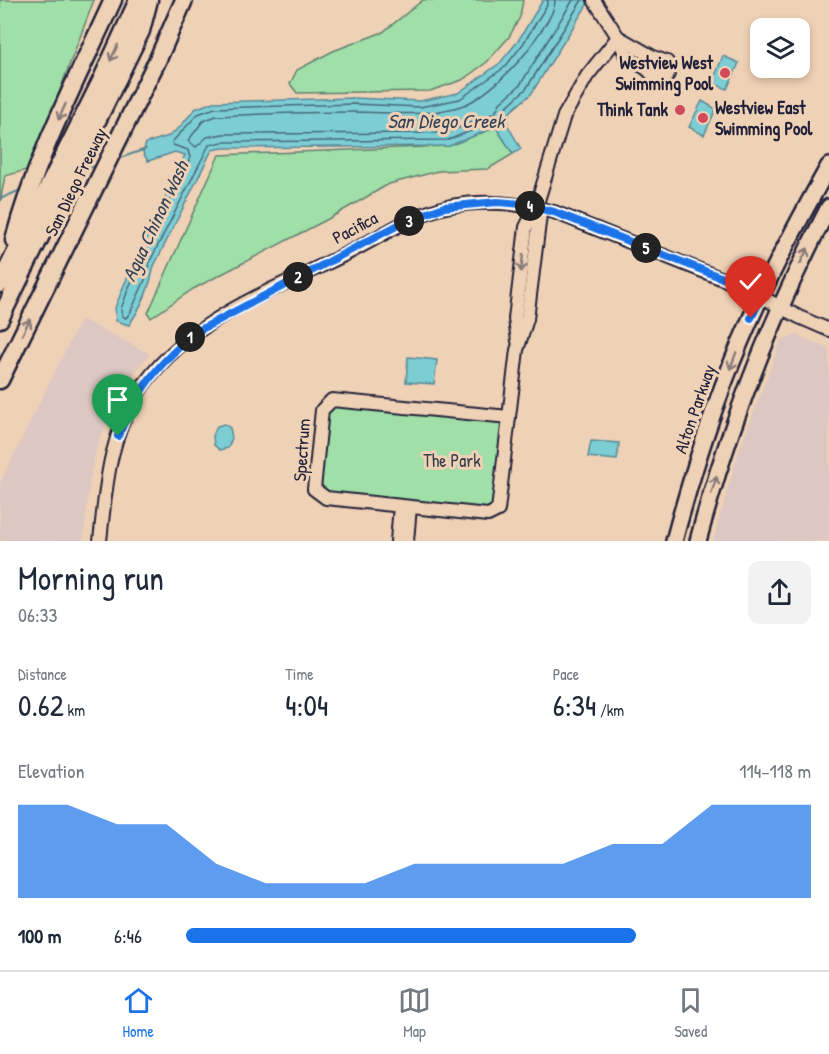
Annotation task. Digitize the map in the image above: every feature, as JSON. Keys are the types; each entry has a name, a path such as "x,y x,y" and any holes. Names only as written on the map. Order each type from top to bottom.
{"highway":[{"path":"86,59 105,0"},
{"path":"3,279 23,206 39,164 113,0"},
{"name":"San Diego Freeway","path":"3,279 138,0"},
{"path":"0,320 141,31 148,0"},
{"name":"San Diego Freeway","path":"0,380 120,137 184,0"}],"main road":[{"name":"Alton Parkway","path":"674,541 696,465 745,331 793,231 829,165"},
{"path":"698,541 741,401 769,330 829,207"}],"street":[{"path":"584,0 599,10"},
{"name":"Spectrum","path":"509,417 332,400 322,410 314,489 326,498 488,515 498,510 518,342 515,319 526,227 536,207 567,110 587,76 618,37 599,10"},
{"name":"Pacifica","path":"100,541 108,470 124,420 139,393 160,366 182,344 198,331 404,222 444,207 497,202 536,207 554,212 762,296 829,330"},
{"path":"397,541 405,506"},
{"path":"405,506 407,541"}],"shaded area":[{"path":"81,319 150,354 134,373 117,400 97,446 90,479 83,541 0,541 0,483"},
{"path":"797,335 829,349 829,541 713,541 737,457 781,340"}],"green space":[{"path":"0,0 94,0 30,169 5,176 0,203"},
{"path":"423,0 523,0 520,17 509,37 487,62 462,80 430,91 297,93 290,84 297,70 333,51 383,32"},
{"path":"496,127 513,154 488,169 438,171 389,184 328,219 193,289 151,318 148,313 219,155 449,146"},
{"name":"The Park","path":"332,400 509,417 498,510 488,515 326,498 314,489 322,410"}],"water":[{"name":"San Diego Creek","path":"543,0 590,0 531,94 510,112 507,124 521,149 513,154 496,127 449,146 223,148 212,150 154,266 137,312 129,325 116,321 115,308 124,285 185,155 175,152 148,161 143,153 146,143 169,136 195,109 213,102 354,98 420,101 458,93 500,63 518,41"},
{"name":"Westview West Swimming Pool","path":"723,56 739,63 727,89 712,83"},
{"name":"Westview East Swimming Pool","path":"702,101 716,109 704,135 689,127"},
{"path":"408,357 437,360 434,384 406,382"},
{"path":"224,424 230,428 232,438 228,448 220,450 214,445 213,436 217,426"},
{"path":"591,441 619,443 617,460 588,457"}],"waterway":[{"name":"San Diego Creek","path":"117,159 146,149"},
{"name":"San Diego Creek","path":"80,171 97,165"},
{"name":"San Diego Creek","path":"0,199 23,189"}],"place":[{"name":"Westview West Swimming Pool","path":"725,73"},
{"name":"Think Tank","path":"680,110"},
{"name":"Westview East Swimming Pool","path":"703,118"}],"route":[{"path":"118,436 139,393 160,366 198,331 404,222 444,207 497,202 522,204 554,212 743,286 762,296 751,318"}],"water label":[{"name":"Agua Chinon Wash","path":"155,221"}]}
